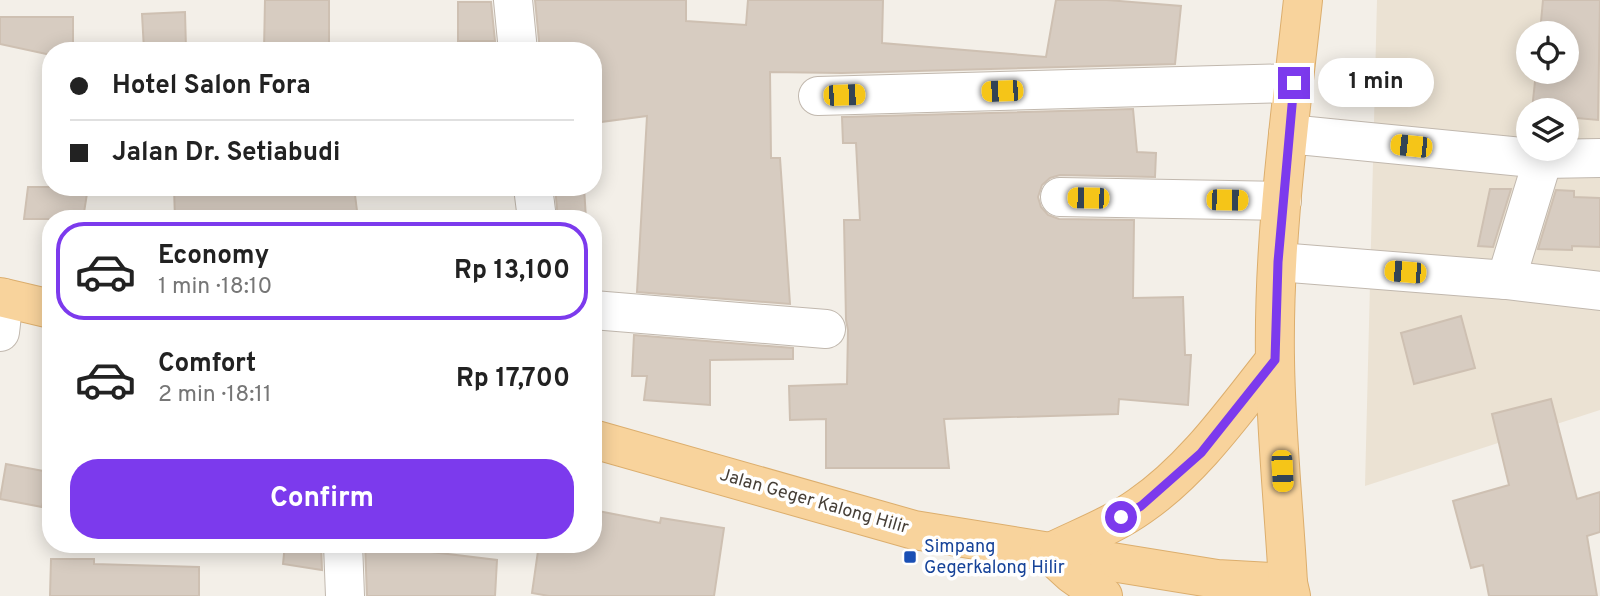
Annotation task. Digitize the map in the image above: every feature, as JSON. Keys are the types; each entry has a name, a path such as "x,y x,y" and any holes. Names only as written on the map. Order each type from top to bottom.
{"main road":[{"path":"1290,589 1275,360 1282,201 1303,0"},
{"path":"1,309 42,309"},
{"path":"1072,580 1102,528 1141,506 1201,453 1275,360"},
{"name":"Jalan Geger Kalong Hilir","path":"602,442 914,530 1072,580 1217,579 1290,589"}],"street":[{"path":"513,0 518,42"},
{"path":"818,96 1294,83"},
{"path":"1288,134 1516,156"},
{"path":"1579,158 1600,158"},
{"path":"1506,280 1542,161"},
{"path":"1060,197 1282,201"},
{"path":"1278,262 1506,280 1600,291"},
{"path":"602,311 826,330"},
{"path":"343,553 345,596"}],"shaded area":[{"path":"1377,0 1600,0 1600,410 1365,486"}],"building":[{"path":"265,0 329,0 329,42 264,42"},
{"path":"535,0 686,0 686,21 746,25 748,0 883,0 882,43 1046,57 1056,0 1107,0 1181,6 1175,64 842,73 770,72 771,158 780,158 790,304 637,292 647,116 602,122 602,42 539,42"},
{"path":"1543,0 1600,0 1598,120 1579,118 1579,98 1533,98 1535,84 1579,84 1579,21 1541,21"},
{"path":"458,2 491,2 495,41 458,41"},
{"path":"185,12 186,42 144,42 142,14"},
{"path":"0,17 73,17 73,42 42,42 42,53 0,44"},
{"path":"1133,109 1137,152 1156,153 1155,177 1060,175 1050,178 1042,185 1038,197 1041,207 1048,215 1059,219 1134,220 1133,298 1183,297 1185,355 1191,355 1188,405 1119,399 1118,414 944,419 949,468 826,468 826,419 790,420 789,386 847,384 844,220 860,220 856,143 843,143 842,117"},
{"path":"28,187 42,187 42,196 87,196 84,210 42,210 42,219 24,219"},
{"path":"1490,189 1511,189 1493,247 1478,246"},
{"path":"1556,190 1574,191 1574,197 1600,198 1600,247 1538,249"},
{"path":"174,196 355,196 357,210 175,210"},
{"path":"556,196 585,196 585,210 557,210"},
{"path":"1461,316 1475,368 1414,384 1401,333"},
{"path":"634,335 793,348 793,359 710,360 710,405 644,400 647,376 632,376"},
{"path":"1551,399 1577,499 1600,492 1600,532 1587,536 1597,596 1489,596 1483,565 1471,568 1453,501 1509,485 1492,414"},
{"path":"6,464 42,471 42,507 0,499"},
{"path":"602,512 660,523 661,518 724,528 714,596 549,596 532,593 538,553 602,553"},
{"path":"284,553 321,553 322,570 283,564"},
{"path":"365,553 439,553 497,560 495,596 367,596"},
{"path":"51,559 94,559 94,564 199,567 199,596 50,596"}],"place":[{"name":"Simpang Gegerkalong Hilir","path":"910,557"}],"route":[{"path":"1121,517 1141,506 1201,453 1275,360 1278,262 1294,83"}]}
